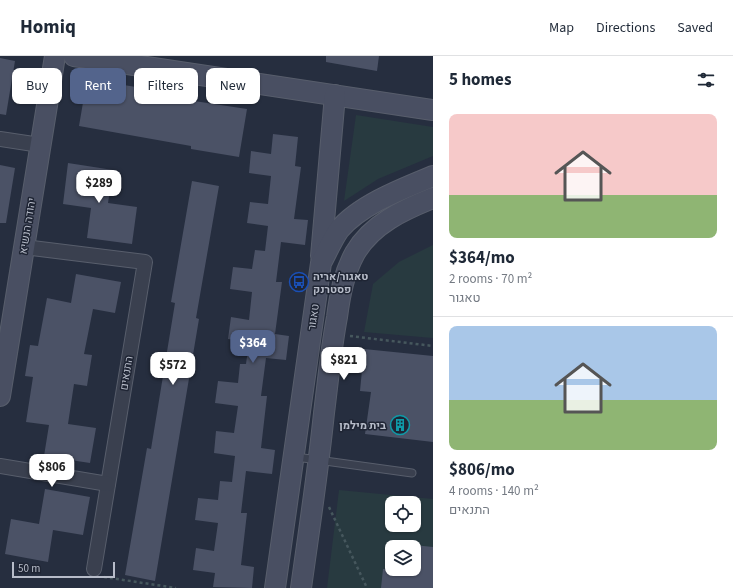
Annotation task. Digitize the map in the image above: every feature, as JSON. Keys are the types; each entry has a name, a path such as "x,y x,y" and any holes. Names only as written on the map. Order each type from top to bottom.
{"street":[{"name":"יהודה הנשיא","path":"0,396 55,56"},
{"path":"74,56 433,110"},
{"path":"321,263 335,95"},
{"path":"0,138 40,145"},
{"name":"טאגור","path":"275,588 321,263 340,229 356,214 399,190 433,176"},
{"name":"טאגור","path":"301,588 318,470 334,334 342,286 349,265 356,252 369,235 390,218 411,206 433,198"},
{"name":"התנאים","path":"24,247 145,262 94,569"},
{"path":"0,466 108,484"}],"lane":[{"path":"293,456 318,470 412,473"}],"path":[{"path":"334,334 433,346"},
{"path":"318,470 367,588"},
{"path":"94,569 93,576 176,588"}],"shaded area":[{"path":"356,115 433,127 433,156 378,179 344,201"},
{"path":"433,245 433,338 364,332 373,284 399,262"},
{"path":"339,490 402,496 385,496 385,532 421,532 421,498 433,499 433,588 327,588"}],"building":[{"path":"326,56 379,56 377,71 326,62"},
{"path":"0,58 15,61 14,68 12,68 12,79 6,115 0,114"},
{"path":"126,85 134,87 134,104 198,104 198,102 206,104 247,109 239,157 191,149 191,146 79,126 83,104 126,104"},
{"path":"273,134 298,137 295,166 301,167 294,219 308,220 305,245 281,242 276,282 282,282 275,334 289,336 286,360 266,358 261,396 267,396 261,448 275,450 272,474 246,471 241,513 247,513 241,565 254,567 252,588 213,587 215,573 193,570 196,548 214,551 218,523 195,520 198,498 218,500 220,481 232,482 235,456 214,453 216,431 234,433 238,406 215,403 218,381 238,383 240,364 246,364 249,342 228,339 231,317 249,320 252,292 230,289 233,267 252,269 255,250 265,251 268,226 247,223 250,202 268,204 271,176 249,173 251,151 271,154"},
{"path":"68,163 113,170 108,203 137,207 132,244 87,238 91,208 63,204"},
{"path":"0,165 15,168 6,223 0,223"},
{"path":"192,181 219,186 196,318 199,319 155,581 125,575 147,448 151,449 175,303 171,302"},
{"path":"76,274 121,282 115,313 93,309 84,354 92,355 87,386 74,384 68,424 96,428 90,463 44,456 49,425 26,422 33,377 25,376 30,345 38,346 47,298 71,303"},
{"path":"364,349 433,356 433,442 365,434 371,392 360,391"},
{"path":"45,489 90,497 83,535 53,530 48,562 5,554 11,519 39,524"},
{"path":"421,546 433,547 433,588 381,588 383,569 385,569 385,576 421,576"}],"place":[{"name":"טאגור/אריה פסטרנק","path":"299,282"},
{"name":"בית מילמן","path":"400,425"}]}
